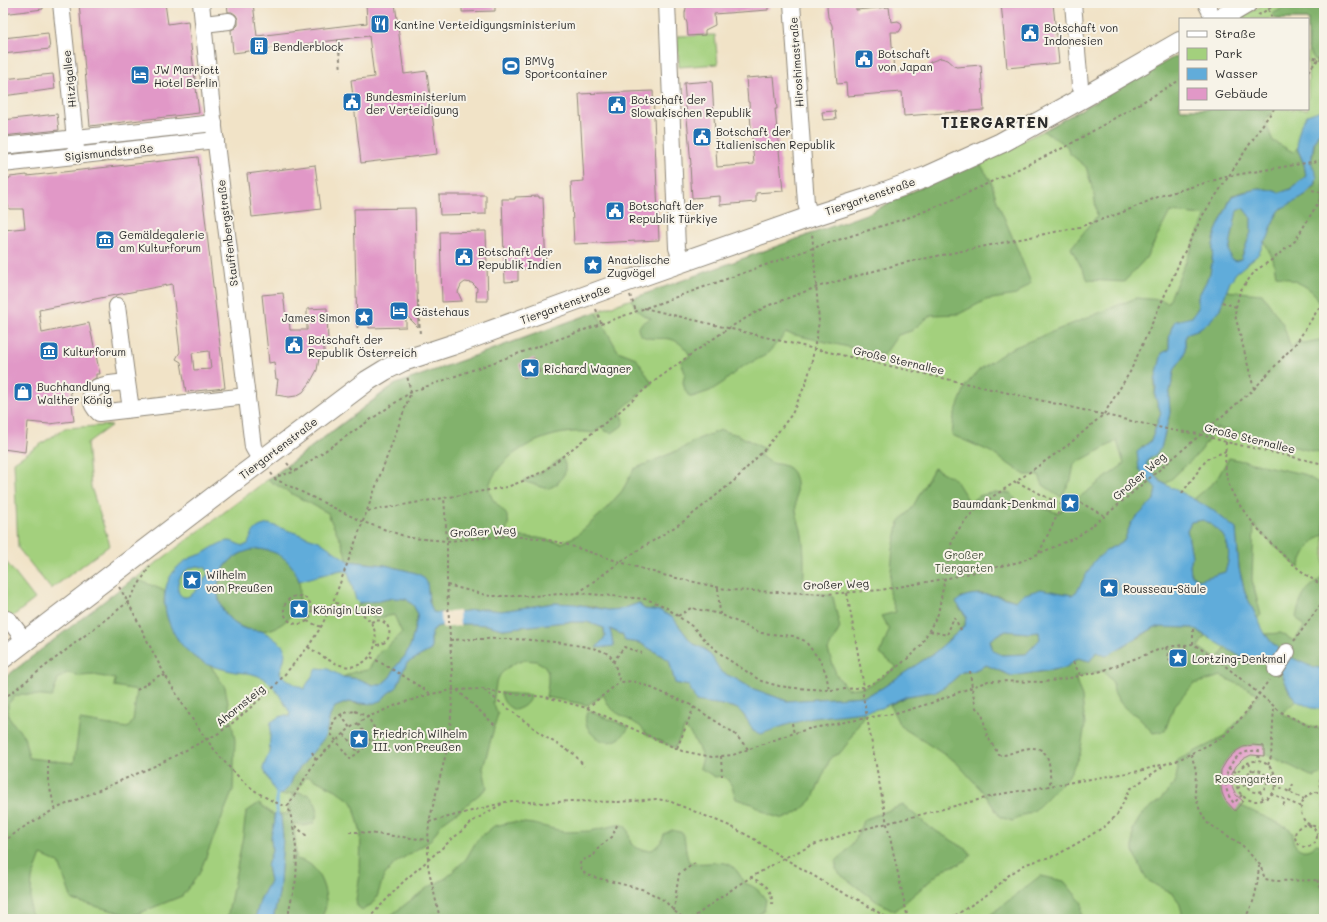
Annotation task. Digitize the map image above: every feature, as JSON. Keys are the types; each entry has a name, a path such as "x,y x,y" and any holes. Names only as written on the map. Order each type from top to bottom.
{"main road":[{"path":"1223,18 1252,9"},
{"name":"Tiergartenstraße","path":"3,658 265,465 367,381 385,370 403,361 682,262 811,224 866,199 926,177 1001,143 1179,43"}],"street":[{"name":"Hitzigallee","path":"61,3 77,155"},
{"name":"Stauffenbergstraße","path":"201,3 253,447 265,465"},
{"path":"666,3 678,248 682,262"},
{"name":"Hiroshimastraße","path":"792,3 806,203 811,224"},
{"path":"1073,3 1080,86 1086,96"},
{"path":"1206,3 1214,18"},
{"path":"204,24 229,21"},
{"name":"Sigismundstraße","path":"3,146 214,122"},
{"name":"Sigismundstraße","path":"3,164 216,140"},
{"path":"117,306 126,382 131,409"},
{"path":"126,382 99,386 90,396 93,408 100,414 247,396"},
{"path":"3,619 10,621 26,641"},
{"path":"1276,669 1287,652"}],"path":[{"path":"1252,9 1268,9 1279,3"},
{"path":"1268,9 1272,18"},
{"path":"338,40 341,70"},
{"path":"1309,70 1324,53"},
{"path":"1309,56 1324,61"},
{"path":"278,476 294,472 411,392 636,310 813,248 913,216 958,197 1067,146 1179,81"},
{"path":"447,585 490,596 530,596 578,593 646,599 664,606 678,616 726,658 761,681 784,687 829,690 864,687 888,675 912,655 930,631 938,614 951,545 958,530 970,515 992,497 1017,482 1068,445 1104,414 1130,372 1203,215 1273,110"},
{"path":"368,511 507,487 524,481 544,471 615,415 652,383 728,328 767,306 817,286 903,263 1079,227 1121,213 1160,196 1229,176 1324,160"},
{"path":"1254,389 1235,315 1240,291 1255,271 1295,241 1324,193 1312,190"},
{"path":"578,593 620,562 684,521 735,480 765,450 792,414 806,383 815,349 818,322 817,286 811,224"},
{"path":"629,292 636,310"},
{"name":"Großer Weg","path":"265,465 275,479 364,522 410,538 447,541 507,536 538,538 562,543 620,562 730,590 803,594 847,593 880,590 944,579 1019,562 1077,537 1105,516 1199,434 1254,389 1297,342 1324,300"},
{"path":"417,301 420,335"},
{"path":"1222,302 1236,307"},
{"path":"594,305 601,324"},
{"name":"Große Sternallee","path":"643,308 815,349 1171,430 1199,434 1226,442 1324,464"},
{"path":"406,374 411,392"},
{"name":"Ahornsteig","path":"3,842 24,827 55,809 157,765 219,733 235,722 274,688 308,647 321,627 333,602 364,522 411,392"},
{"path":"1226,442 1225,470 1230,490 1242,508 1262,534 1290,561 1317,583 1324,586"},
{"path":"1182,493 1207,459 1226,451"},
{"path":"287,463 294,472"},
{"path":"1017,482 1062,505"},
{"path":"1038,554 1068,496 1105,516"},
{"path":"440,919 432,890 428,860 429,822 449,741 455,689 448,612 447,541 444,497"},
{"path":"117,585 128,602 163,671 185,708 207,739 227,764 255,790 273,802 288,806"},
{"path":"718,588 720,614"},
{"path":"3,699 128,602 136,589"},
{"path":"847,593 864,687 863,696 886,824 908,919"},
{"path":"298,596 309,602 311,605 312,614 307,621 303,624 295,624 288,619 285,615 285,607 290,600 298,596"},
{"path":"1287,652 1324,600"},
{"path":"308,647 332,662 346,666 364,662 371,657 375,645 375,633 370,622 359,612 333,602"},
{"path":"678,616 691,608 720,614 761,633 793,636 805,641 819,659 826,673 829,690"},
{"path":"930,631 947,634 954,617 961,630"},
{"path":"370,622 377,620 384,622 388,626 390,632 388,639 384,643 375,645"},
{"path":"307,621 321,627"},
{"path":"1193,628 1193,644"},
{"path":"450,640 508,638 555,642 589,647 608,655 613,662 620,682"},
{"path":"289,919 289,911 296,880 294,825 288,806 316,760 350,728 368,716 431,694 455,689 483,689 501,693 546,697 587,708 682,751 721,756 733,755 794,734 882,715 895,714 972,688 988,681 1044,682 1081,676 1102,671 1166,647 1193,644 1218,660 1281,712 1311,727 1324,729"},
{"path":"1166,647 1170,662 1174,666 1179,666 1185,662 1186,655 1184,645"},
{"path":"613,662 624,647 642,653"},
{"path":"371,657 431,694"},
{"path":"1073,662 1081,676"},
{"path":"691,919 750,877 784,858 813,845 849,833 1001,794 1139,771 1191,754 1222,738 1243,716 1276,669"},
{"path":"137,690 160,675 163,671"},
{"path":"970,671 976,708 982,713 987,736 999,755 1005,756 1030,747 1040,748 1048,757 1051,770 1050,786"},
{"path":"160,675 166,676"},
{"path":"587,708 620,682 632,681 694,707 734,733 748,749"},
{"path":"455,689 495,725"},
{"path":"483,689 547,738 574,754 584,766"},
{"path":"677,748 694,707"},
{"path":"1268,765 1271,757 1274,707"},
{"path":"355,711 368,716 379,736 350,758 331,734 331,726 335,719 341,714 355,711"},
{"path":"341,714 350,728"},
{"path":"358,723 371,742"},
{"path":"792,723 794,734"},
{"path":"344,734 358,752"},
{"path":"1242,795 1234,803 1227,792 1225,781 1228,768 1234,760 1250,751 1259,751 1258,761"},
{"path":"312,752 316,760"},
{"path":"1191,754 1196,770 1195,794 1199,808 1206,822 1242,845 1260,865 1265,879 1275,881 1324,880"},
{"path":"721,756 722,776"},
{"path":"48,760 48,780 55,809"},
{"path":"1258,761 1268,765 1274,774 1275,785 1271,793 1263,800 1252,800 1242,795 1237,788 1236,778 1244,765 1249,762 1258,761"},
{"path":"1249,762 1252,771"},
{"path":"950,919 990,892 1009,875 1026,864 1057,855 1088,838 1105,826 1117,815 1130,788 1167,763"},
{"path":"1228,768 1238,773"},
{"path":"1257,770 1266,777 1265,787 1260,791 1256,792 1250,790 1246,785 1245,778 1249,772 1252,771 1257,770"},
{"path":"1266,777 1274,774"},
{"path":"1324,775 1320,779 1319,783 1324,793"},
{"path":"1290,792 1293,784"},
{"path":"1237,788 1246,785"},
{"path":"1275,785 1304,799"},
{"path":"1260,791 1263,800"},
{"path":"1324,793 1315,792 1304,799 1301,807 1302,816 1307,823 1310,826 1316,832 1316,841 1310,846 1302,846 1296,840 1296,832 1302,826 1310,826 1318,827 1324,826"},
{"path":"1271,793 1301,807"},
{"path":"429,822 512,801 544,803 569,800 619,802 656,799 669,801 730,826 889,919"},
{"path":"1284,805 1286,800"},
{"path":"368,919 387,898 473,821 505,802"},
{"path":"294,825 308,837"},
{"path":"617,825 612,837 599,847 594,855 581,861 579,866 586,875 645,890 665,901 674,911 685,919"},
{"path":"349,832 428,840"},
{"path":"674,911 679,874 695,863"},
{"path":"1244,919 1251,909 1256,896 1260,865"},
{"path":"750,877 763,883 771,891 772,908"},
{"path":"1317,880 1324,895"}],"green space":[{"name":"Großer Tiergarten","path":"1266,3 1324,3 1324,919 532,919 502,915 501,919 3,919 3,679 380,395 394,385 869,213 1043,131 1179,55 1179,110 1309,110 1309,18 1241,18"},
{"path":"1292,3 1324,3 1324,85 1320,68 1309,51 1309,18 1276,18 1272,14"},
{"path":"715,35 718,64 679,67 677,36"},
{"path":"1176,56 1179,59 1179,110 1273,110 1265,121 1273,141 1293,152 1298,147 1298,151 1304,164 1306,176 1291,189 1279,193 1268,189 1262,189 1250,190 1232,195 1216,231 1210,274 1198,297 1198,308 1192,317 1172,326 1169,339 1169,350 1162,353 1155,381 1155,396 1161,413 1151,441 1142,447 1148,479 1156,488 1154,500 1131,523 1124,541 1107,550 1077,591 1072,595 1056,592 1016,601 1001,596 979,594 961,597 959,608 966,616 965,626 934,653 882,688 865,696 787,701 751,688 720,672 712,657 705,649 692,643 673,618 661,611 644,609 639,603 622,609 608,610 591,606 554,603 501,611 483,609 448,614 432,612 428,591 416,573 385,565 348,561 341,541 328,513 268,480 394,385 596,312 618,351 636,358 652,383 620,411 624,420 622,426 612,433 605,431 601,427 593,433 580,432 553,435 527,446 504,462 490,482 489,489 492,498 507,515 507,536 538,538 562,543 577,535 602,513 622,491 634,469 721,430 738,435 765,449 760,455 766,460 785,466 793,473 796,483 796,511 804,549 803,593 827,594 833,597 840,628 828,650 836,674 847,689 864,687 873,683 897,667 880,654 889,630 881,616 896,612 889,593 893,548 899,522 912,508 934,468 955,479 970,503 979,496 995,493 1011,493 1019,505 1025,502 1058,513 1124,464 1117,441 1074,464 1071,480 1061,497 1043,485 1039,475 1025,475 989,451 952,435 954,416 966,385 979,370 1010,349 1136,298 1162,300 1168,303 1205,217 1203,215 1170,212 1146,258 1124,282 1088,280 1071,248 1097,216 1094,194 1086,167 1069,153 1067,146 1043,131"},
{"path":"1324,127 1324,313 1316,296 1308,288 1298,282 1276,275 1273,259 1264,241 1276,216 1282,208 1306,196 1314,189 1316,178 1311,161 1318,134"},
{"path":"979,162 991,181 997,201 1031,283 1016,295 986,300 959,314 931,315 911,331 898,335 884,355 786,333 766,355 740,368 724,382 710,391 692,397 688,395 685,390 683,382 685,373 681,362 690,356 682,345 670,339 645,337 639,332 638,327 651,318 639,312 631,299 869,213 926,185"},
{"path":"1243,208 1251,218 1251,232 1241,259 1236,261 1231,259 1229,251 1237,209"},
{"path":"1226,291 1262,294 1283,324 1291,348 1297,342 1305,343 1324,339 1324,454 1216,428 1200,452 1166,484 1161,482 1146,464 1149,459 1161,448 1170,413 1169,396 1175,368 1182,359 1185,351 1185,338 1188,333 1197,330 1219,311"},
{"path":"112,425 87,443 91,487 110,545 51,589 18,548 14,462 65,428"},
{"path":"562,458 565,464 565,473 557,484 548,489 523,481 544,471"},
{"path":"1229,458 1303,474 1324,486 1324,534 1308,548 1299,568 1254,525 1252,580 1261,615 1257,619 1245,593 1239,568 1236,529 1210,508 1193,500 1216,480"},
{"path":"1203,520 1211,524 1222,535 1226,541 1229,555 1225,572 1199,580 1191,574 1190,566 1192,556 1187,530 1191,522"},
{"path":"259,549 275,552 288,561 297,574 300,590 297,606 288,619 275,628 259,631 243,628 230,619 221,606 218,590 221,574 230,561 243,552"},
{"path":"3,558 35,599 3,624"},
{"path":"1324,575 1324,669 1298,662 1291,658 1283,653 1265,634 1281,633 1294,641 1304,627 1296,617 1301,600 1307,590"},
{"path":"134,578 165,591 164,602 168,620 178,640 191,654 210,665 225,687 235,740 233,790 199,874 182,896 132,916 72,900 59,863 41,855 32,879 30,911 35,919 3,919 3,679","holes":["67,673 81,676 94,675 115,679 114,686 137,690 133,721 128,728 80,720 74,763 29,758 24,736 9,718 8,704 14,697 22,694 52,697 58,679"]},
{"path":"1107,578 1114,578 1120,588 1111,595 1106,595 1101,592"},
{"path":"393,598 406,599 413,605 418,614 411,644 405,656 397,665 390,677 381,685 373,685 359,679 343,677 354,672 368,670 381,650 385,649 402,633 394,615 373,619 358,608 359,603"},
{"path":"565,622 587,622 604,628 605,648 609,629 623,635 625,641 640,643 669,660 675,683 689,686 723,705 739,709 750,724 753,731 812,718 866,711 847,744 840,753 831,757 812,800 801,810 783,819 770,815 752,804 736,799 732,786 727,779 722,776 715,777 700,768 703,758 694,739 685,727 675,748 646,734 641,727 619,714 606,701 604,695 587,705 546,697 548,673 545,666 536,661 523,660 517,662 507,668 500,675 496,684 493,703 498,714 483,768 487,788 442,823 430,841 395,863 384,876 377,897 370,906 362,910 357,906 356,900 360,874 361,833 353,803 336,790 307,776 295,792 310,795 317,809 317,816 313,824 303,826 293,823 296,859 311,865 322,883 326,904 321,919 273,919 279,894 283,838 281,817 274,815 290,814 288,806 294,793 281,795 290,786 294,775 325,737 330,716 335,707 348,702 361,704 382,700 387,694 397,687 407,663 431,650 431,634 436,627 449,624 487,625 503,629"},
{"path":"1155,627 1193,628 1205,636 1198,647 1218,660 1226,647 1251,663 1265,661 1280,669 1290,693 1297,701 1281,713 1311,727 1324,729 1324,771 1319,776 1316,775 1315,778 1264,753 1264,746 1250,746 1238,750 1229,757 1223,766 1220,777 1221,788 1226,800 1235,810 1239,805 1291,829 1290,831 1293,833 1294,843 1300,849 1308,850 1316,844 1324,845 1324,919 1181,919 1182,912 1179,902 1173,894 1147,880 1133,851 1133,829 1142,814 1160,800 1175,783 1178,768 1176,761 1222,738 1243,716 1259,694 1221,676 1194,684 1174,706 1165,731 1153,733 1137,716 1126,709 1119,701 1114,692 1113,683 1102,671 1075,677 1082,697 1085,725 1080,754 1068,777 1035,810 1012,821 1000,817 984,793 956,762 900,726 890,705 907,696 938,691 962,672 973,671 986,665 1012,676 1065,668 1078,658 1090,661 1096,652 1118,648 1140,637"},
{"path":"1006,631 1028,633 1039,632 1040,639 1026,654 1002,655 993,651 990,640"},
{"path":"501,693 531,695 525,705 515,710 505,703"},
{"path":"588,711 629,727 621,737 613,741 605,741 597,738 587,725 586,718"},
{"path":"259,803 274,815 275,822 271,838 272,851 267,866 270,881 260,900 255,919 227,919 243,836 246,812"},
{"path":"903,805 931,828 968,850 971,855 967,860 944,869 895,911 876,901 841,875 836,869 836,861 853,843 859,833 863,820"},
{"path":"513,822 534,824 566,832 590,831 617,825 624,825 628,830 631,844 641,850 652,850 661,843 664,834 672,830 683,833 689,862 727,863 733,867 744,883 754,887 764,897 766,900 764,911 752,919 532,919 502,915 501,919 386,919 427,888 446,878 466,859 477,840 494,826"},
{"path":"1040,876 1064,881 1082,903 1082,919 985,919"}],"water":[{"path":"1324,109 1324,127 1319,132 1314,142 1311,162 1317,177 1315,185 1302,198 1279,211 1274,220 1268,238 1264,241 1259,254 1236,273 1230,282 1219,311 1209,322 1197,330 1188,333 1185,338 1185,351 1182,359 1175,368 1169,396 1170,413 1161,448 1149,459 1146,464 1161,482 1210,508 1236,529 1239,568 1245,593 1265,634 1273,644 1288,656 1310,666 1324,669 1324,709 1311,708 1297,701 1290,693 1282,674 1275,666 1265,661 1251,663 1193,628 1155,627 1106,656 1096,652 1090,661 1078,658 1065,668 1012,676 986,665 973,671 962,672 938,691 907,696 881,708 864,712 812,718 761,734 753,731 745,717 736,708 696,701 689,686 675,683 669,660 640,643 625,641 623,635 610,629 614,646 596,648 605,637 604,628 587,622 565,622 503,629 487,625 449,624 436,627 431,634 431,650 407,663 397,687 387,694 382,700 372,704 348,702 335,707 330,716 325,737 294,775 290,786 281,795 275,792 263,768 269,752 271,722 285,715 289,717 290,713 282,699 272,686 261,677 211,666 199,660 180,642 172,630 167,618 165,591 171,575 178,567 190,558 226,541 231,541 243,546 248,544 251,536 257,528 269,524 319,541 348,561 385,565 422,576 427,582 429,601 433,612 448,614 483,609 501,611 554,603 575,604 608,610 622,609 639,603 644,609 661,611 673,618 692,643 704,649 712,657 721,672 751,688 787,701 865,696 882,688 934,653 965,626 966,616 956,602 962,598 968,595 984,594 1016,601 1022,595 1041,589 1072,595 1077,591 1094,561 1107,550 1124,541 1131,523 1154,500 1156,488 1139,469 1137,452 1151,441 1161,413 1155,396 1155,381 1162,353 1169,350 1170,335 1173,324 1175,321 1192,317 1198,308 1198,297 1210,274 1216,231 1232,196 1262,189 1279,193 1291,189 1306,176 1304,164 1298,150 1297,140 1301,124 1307,115","holes":["1243,208 1251,218 1251,232 1241,259 1236,261 1231,259 1229,251 1237,210","1203,520 1217,529 1226,541 1228,548 1229,555 1225,572 1198,580 1191,574 1190,566 1192,556 1187,530 1191,522","257,549 278,554 289,562 299,581 341,570 348,572 356,600 359,603 393,598 406,599 413,605 418,614 411,644 405,656 397,665 390,677 381,685 373,685 359,679 343,677 328,669 317,668 304,689 283,676 280,673 285,656 283,646 263,632 245,629 229,619 218,598 218,582 221,574 231,560 245,552","198,566 206,568 208,573 198,589 189,596 182,596 179,592 178,585 181,577 187,570","1107,578 1114,578 1120,588 1113,594 1109,595 1101,592","1006,631 1028,633 1039,632 1040,639 1026,654 1002,655 993,651 990,640"]},
{"path":"274,815 280,815 281,817 283,838 279,894 273,919 255,919 260,900 270,881 267,866 272,851 271,835 275,822"}],"pier":[{"path":"459,611 460,626 442,628 441,613"}],"building":[{"path":"3,3 43,3 43,9 3,14"},
{"name":"JW Marriott Hotel Berlin","path":"79,3 165,3 168,24 188,21 199,113 90,126"},
{"path":"227,3 253,3 257,36 367,23 366,3 395,3 404,74 427,71 437,154 361,163 351,80 374,77 369,36 233,53 231,30 238,25 238,19 232,12 228,12"},
{"path":"462,3 495,3 495,11 462,12"},
{"path":"687,3 768,3 768,10 714,14 715,25 705,30 705,35 688,36 685,18"},
{"name":"Botschaft von Japan","path":"828,3 856,3 856,10 889,7 891,22 898,21 901,23 902,27 899,32 891,32 894,72 926,69 930,62 941,58 948,60 956,67 981,65 984,110 904,116 902,92 847,96 846,83 837,84 832,25 828,17"},
{"name":"Botschaft von Indonesien","path":"1001,3 1053,3 1059,63 1007,68"},
{"path":"48,33 50,49 3,54 3,38"},
{"path":"53,74 55,89 3,96 3,79"},
{"name":"Botschaft der Italienischen Republik","path":"774,76 777,109 775,109 783,191 756,193 756,202 720,205 720,196 692,198 691,165 684,83 712,81 717,167 754,164 746,78"},
{"name":"Botschaft der Republik Türkiye","path":"653,91 659,240 574,244 571,182 584,181 579,94"},
{"path":"835,111 836,119 823,120 822,112"},
{"path":"57,114 59,130 3,136 3,120"},
{"name":"Gemäldegalerie am Kulturforum","path":"198,157 225,388 186,392 181,362 176,359 180,352 172,284 39,310 42,333 89,323 100,374 96,374 96,378 86,385 70,387 74,421 49,424 28,422 25,452 3,449 3,230 25,228 23,209 9,209 8,205 3,206 3,189 6,188 5,179 9,179 10,177","holes":["209,351 211,369 194,370 192,353"]},
{"path":"315,165 321,209 252,217 247,174"},
{"path":"439,195 486,195 486,214 440,215"},
{"path":"539,196 539,198 543,198 546,268 518,269 518,281 505,282 502,199"},
{"path":"415,208 418,327 406,315 406,327 369,328 369,317 357,328 354,209"},
{"name":"Botschaft der Republik Indien","path":"486,231 488,301 476,301 477,288 472,283 465,282 461,285 458,292 462,301 442,302 440,232"},
{"name":"Botschaft der Republik Österreich","path":"283,293 286,318 289,318 290,330 307,330 307,309 327,308 328,343 324,343 324,353 320,353 317,370 303,392 296,396 289,397 276,395 278,379 276,379 274,362 269,363 262,295"},
{"path":"534,358 540,372 524,378 519,364"},
{"path":"1252,745 1264,746 1264,756 1251,755 1243,759 1236,766 1232,774 1232,786 1236,795 1243,801 1235,811 1225,800 1222,793 1220,782 1221,770 1227,760 1236,751 1243,747"}],"waterway":[{"path":"277,793 277,814"}],"place":[{"name":"Kantine Verteidigungsministerium","path":"380,24"},
{"name":"Botschaft von Indonesien","path":"1030,33"},
{"name":"Bendlerblock","path":"259,46"},
{"name":"Botschaft von Japan","path":"864,59"},
{"name":"BMVg Sportcontainer","path":"511,66"},
{"name":"JW Marriott Hotel Berlin","path":"140,75"},
{"name":"Bundesministerium der Verteidigung","path":"352,102"},
{"name":"Botschaft der Slowakischen Republik","path":"617,105"},
{"name":"Botschaft der Italienischen Republik","path":"702,137"},
{"name":"Botschaft der Republik Türkiye","path":"615,211"},
{"name":"Gemäldegalerie am Kulturforum","path":"105,240"},
{"name":"Botschaft der Republik Indien","path":"464,257"},
{"name":"Anatolische Zugvögel","path":"593,265"},
{"name":"Gästehaus","path":"399,311"},
{"name":"James Simon","path":"364,317"},
{"name":"Botschaft der Republik Österreich","path":"294,345"},
{"name":"Kulturforum","path":"49,351"},
{"name":"Richard Wagner","path":"530,368"},
{"name":"Buchhandlung Walther König","path":"23,392"},
{"name":"Baumdank-Denkmal","path":"1070,503"},
{"name":"Wilhelm von Preußen","path":"192,580"},
{"name":"Rousseau-Säule","path":"1109,588"},
{"name":"Königin Luise","path":"299,609"},
{"name":"Lortzing-Denkmal","path":"1178,658"},
{"name":"Friedrich Wilhelm III. von Preußen","path":"359,739"}],"district":[{"name":"TIERGARTEN","path":"995,122"}],"park label":[{"name":"Rosengarten","path":"1249,778"}]}
